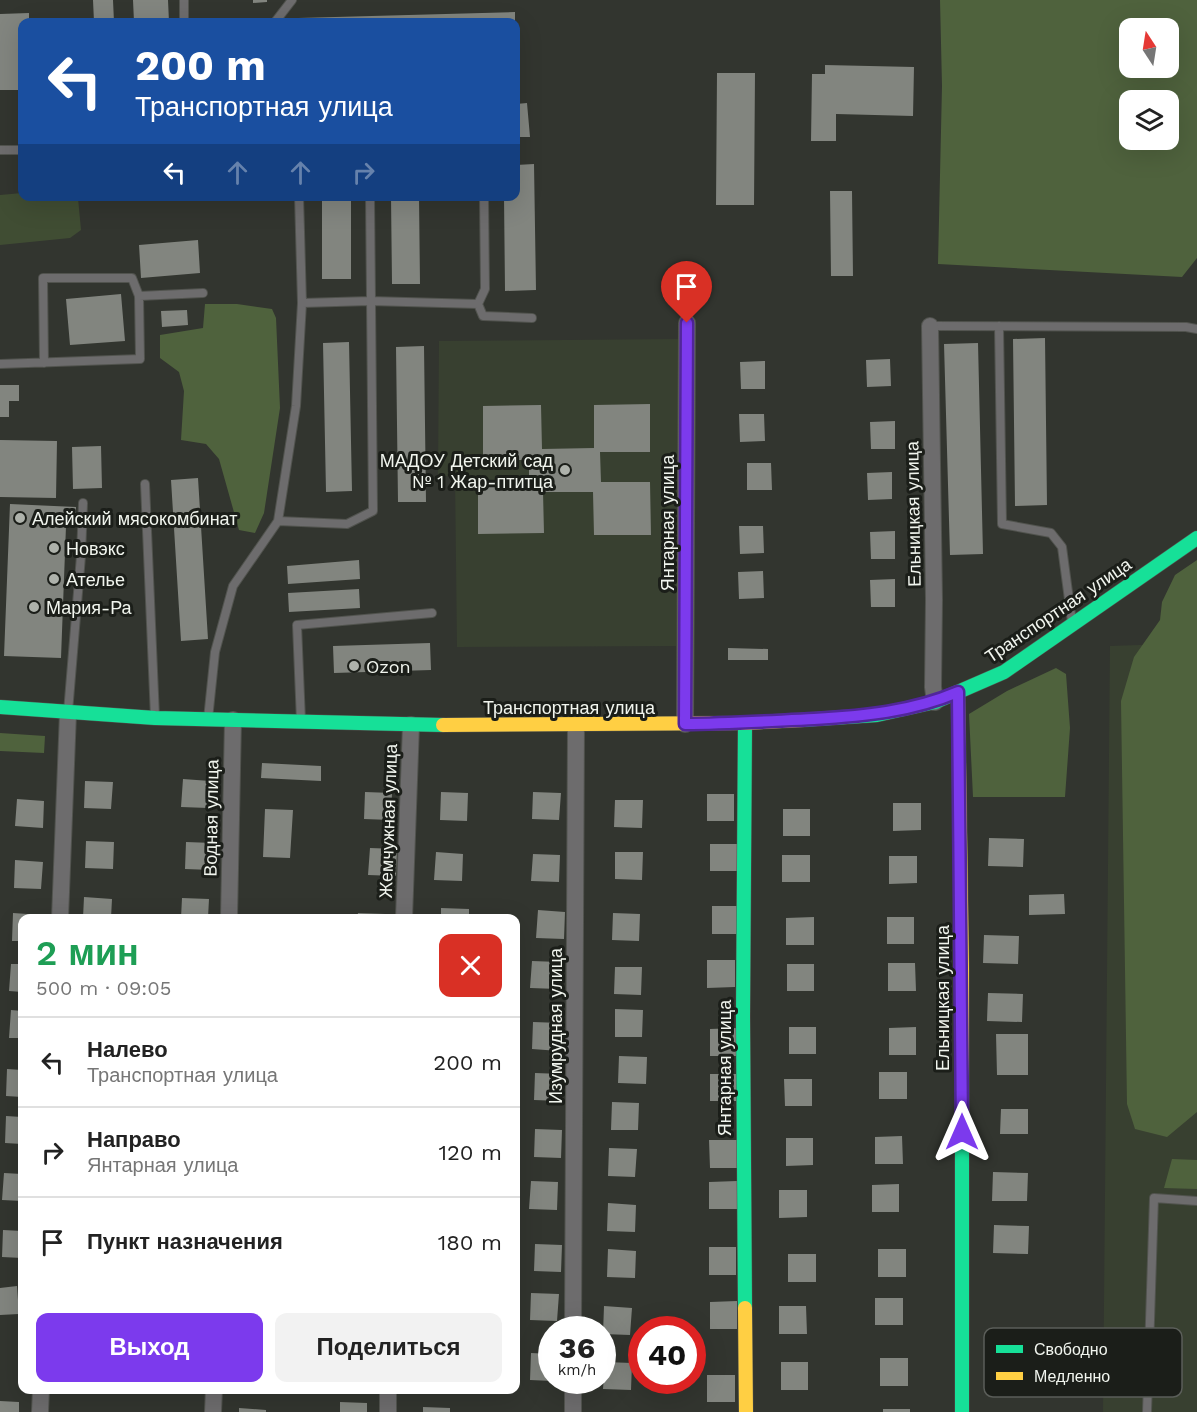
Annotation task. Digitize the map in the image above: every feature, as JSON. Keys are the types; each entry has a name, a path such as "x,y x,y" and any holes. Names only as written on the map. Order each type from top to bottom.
{"street":[{"name":"Янтарная улица","path":"685,724 687,323"},
{"name":"Ельницкая улица","path":"930,326 933,687 935,702"},
{"name":"Транспортная улица","path":"0,707 154,718 411,725 745,723 877,715 935,702 1004,672 1197,538"},
{"name":"Ельницкая улица","path":"958,692 962,969 962,1412"},
{"path":"60,914 68,713"},
{"name":"Водная улица","path":"229,914 233,720"},
{"name":"Янтарная улица","path":"745,723 743,1016 746,1412"},
{"name":"Изумрудная улица","path":"573,1316 576,724"},
{"name":"Жемчужная улица","path":"404,914 411,725"},
{"path":"40,1412 41,1394"},
{"path":"213,1412 214,1394"},
{"path":"388,1394 388,1412"},
{"path":"573,1394 573,1412"}],"lane":[{"path":"184,0 184,18"},
{"path":"278,18 292,0"},
{"path":"0,150 18,150"},
{"path":"208,719 215,652 233,586 278,521 296,406 302,303 299,201"},
{"path":"278,521 347,524 373,511 369,201"},
{"path":"484,201 485,289 478,304 483,316 532,318"},
{"path":"0,364 44,363 141,359 139,296 132,278 43,278 44,363"},
{"path":"139,296 203,293"},
{"path":"302,303 370,301 478,304"},
{"path":"930,326 1186,327 1197,329"},
{"path":"999,326 1002,524 1051,533 1062,547 1072,624"},
{"path":"145,484 154,718"},
{"path":"68,713 83,503"},
{"path":"301,721 297,625 432,613"},
{"path":"1150,1328 1154,1198 1197,1201"},
{"path":"1147,1397 1147,1412"}],"shaded area":[{"path":"18,193 18,201 78,201 81,230 70,238 0,245 0,195"},
{"path":"682,339 676,646 457,647 455,476 438,476 439,341"},
{"path":"1197,643 1197,1412 1103,1412 1103,1397 1182,1397 1182,1328 1104,1328 1110,646"}],"green space":[{"path":"940,0 1197,0 1197,258 1182,277 938,264 942,86"},
{"path":"205,304 237,304 272,309 276,318 280,408 264,513 255,533 239,530 219,459 206,444 181,440 184,391 179,372 160,358 160,335 203,328"},
{"path":"1197,560 1197,1112 1167,1137 1135,1129 1127,1104 1121,701 1134,657 1160,620 1162,602 1175,575"},
{"path":"1056,668 1066,674 1070,728 1065,797 973,797 969,714 1007,691"},
{"path":"0,733 45,736 44,753 0,751"},
{"path":"1172,1159 1197,1160 1197,1189 1164,1188"}],"building":[{"path":"93,0 113,0 114,18 94,18"},
{"path":"133,0 168,0 169,18 134,18"},
{"path":"253,0 267,0 267,2 253,3"},
{"path":"515,12 515,18 298,18"},
{"path":"29,13 29,18 18,18 18,90 0,90 0,14"},
{"path":"825,65 914,67 913,116 836,114 836,141 811,141 812,74 825,74"},
{"path":"717,73 755,73 754,205 716,205"},
{"path":"527,103 530,137 520,137 520,104"},
{"path":"534,164 536,290 505,291 504,201 520,201 520,165"},
{"path":"830,191 852,191 853,276 831,276"},
{"path":"322,201 351,201 351,279 322,279"},
{"path":"391,201 419,201 420,284 392,284"},
{"path":"198,240 200,273 141,278 139,245"},
{"path":"121,294 125,341 70,345 66,299"},
{"path":"187,310 188,325 162,327 161,311"},
{"path":"1045,338 1047,505 1015,506 1013,339"},
{"path":"349,342 352,491 326,492 323,343"},
{"path":"978,343 983,554 950,555 944,344"},
{"path":"424,346 426,502 398,502 396,347"},
{"path":"890,359 891,386 867,387 866,360"},
{"path":"765,361 765,389 741,389 740,362"},
{"path":"0,385 19,385 19,401 9,401 9,417 0,417"},
{"name":"МАДОУ Детский сад № 1 Жар-птитца","path":"650,404 650,452 600,452 601,482 650,482 651,535 594,535 593,492 543,492 544,533 478,534 478,481 529,480 529,460 483,460 483,406 541,405 542,449 594,448 594,405"},
{"path":"739,414 764,414 765,441 740,442"},
{"path":"895,421 895,449 871,449 870,422"},
{"path":"0,440 57,441 56,498 0,497"},
{"path":"101,446 102,488 73,489 72,447"},
{"path":"747,463 771,463 772,490 747,490"},
{"path":"892,472 892,499 868,500 867,473"},
{"path":"198,478 208,639 181,641 171,480"},
{"name":"Мария-Ра","path":"10,504 76,507 75,526 66,526 61,658 4,656"},
{"path":"739,526 763,526 764,553 740,554"},
{"path":"895,531 895,559 871,559 870,532"},
{"path":"359,560 360,579 288,584 287,566"},
{"path":"763,571 764,598 739,599 738,572"},
{"path":"895,579 895,607 871,607 870,580"},
{"path":"359,589 360,608 289,612 288,593"},
{"path":"430,643 431,670 334,673 333,646"},
{"path":"728,648 768,649 768,660 728,660"},
{"path":"262,763 321,766 321,781 261,778"},
{"path":"183,779 210,781 208,808 181,807"},
{"path":"85,781 113,782 111,809 84,808"},
{"path":"365,792 392,793 391,820 364,819"},
{"path":"441,792 468,793 467,821 440,820"},
{"path":"533,792 561,793 559,820 532,819"},
{"path":"707,794 734,794 734,821 707,821"},
{"path":"17,799 44,801 43,828 15,826"},
{"path":"615,800 643,800 642,828 614,827"},
{"path":"893,803 921,803 921,830 893,831"},
{"path":"265,809 293,810 290,858 263,857"},
{"path":"783,809 810,809 810,836 783,836"},
{"path":"989,838 1024,839 1023,867 988,866"},
{"path":"86,841 114,842 113,869 85,868"},
{"path":"186,842 213,843 212,870 185,869"},
{"path":"710,844 737,844 737,871 710,871"},
{"path":"370,848 397,849 396,876 368,875"},
{"path":"436,852 463,854 462,881 434,880"},
{"path":"615,852 643,852 642,880 615,879"},
{"path":"533,854 560,855 559,882 531,881"},
{"path":"782,855 810,855 810,882 782,882"},
{"path":"889,856 917,856 917,883 889,884"},
{"path":"15,860 43,862 41,889 14,888"},
{"path":"1064,894 1065,914 1029,915 1029,895"},
{"path":"84,897 112,899 111,914 83,914"},
{"path":"182,898 209,899 208,914 181,914"},
{"path":"712,906 739,906 739,934 712,934"},
{"path":"441,908 469,909 469,914 441,914"},
{"path":"538,910 565,912 564,939 536,938"},
{"path":"13,913 27,914 18,914 18,941 12,941"},
{"path":"613,913 640,914 639,941 612,940"},
{"path":"814,917 814,945 786,945 786,918"},
{"path":"887,917 914,917 914,944 887,944"},
{"path":"984,935 1019,936 1018,964 983,963"},
{"path":"707,960 735,960 735,987 707,988"},
{"path":"532,961 559,962 558,989 530,988"},
{"path":"888,963 915,963 916,991 888,991"},
{"path":"11,964 18,964 18,992 9,991"},
{"path":"787,964 814,964 814,991 787,991"},
{"path":"615,967 642,967 641,995 614,994"},
{"path":"988,993 1023,994 1022,1022 987,1021"},
{"path":"615,1009 643,1010 642,1037 615,1037"},
{"path":"11,1010 18,1011 18,1038 9,1038"},
{"path":"533,1022 561,1023 559,1051 532,1049"},
{"path":"789,1027 816,1027 816,1054 789,1054"},
{"path":"916,1027 916,1055 889,1055 889,1028"},
{"path":"737,1028 737,1056 710,1056 710,1029"},
{"path":"996,1034 1028,1034 1028,1075 997,1075"},
{"path":"619,1056 647,1057 646,1084 618,1083"},
{"path":"7,1069 18,1070 18,1097 6,1096"},
{"path":"879,1072 907,1072 907,1099 879,1099"},
{"path":"535,1073 562,1074 561,1101 534,1100"},
{"path":"710,1074 738,1074 737,1101 710,1101"},
{"path":"784,1079 812,1079 812,1106 785,1106"},
{"path":"612,1102 639,1103 638,1130 611,1130"},
{"path":"1001,1109 1028,1109 1028,1134 1000,1134"},
{"path":"6,1116 18,1117 18,1144 5,1143"},
{"path":"535,1129 562,1130 561,1158 534,1157"},
{"path":"902,1136 903,1164 875,1164 875,1137"},
{"path":"786,1138 813,1138 813,1165 786,1166"},
{"path":"709,1140 737,1140 737,1168 710,1168"},
{"path":"609,1148 637,1149 635,1177 608,1176"},
{"path":"993,1172 1028,1173 1027,1201 992,1201"},
{"path":"4,1173 18,1174 18,1201 2,1200"},
{"path":"531,1181 558,1182 557,1210 529,1209"},
{"path":"737,1181 737,1209 709,1209 709,1182"},
{"path":"899,1184 899,1212 872,1212 872,1185"},
{"path":"779,1190 807,1190 807,1217 779,1218"},
{"path":"608,1203 636,1205 635,1232 607,1231"},
{"path":"994,1225 1029,1226 1028,1254 993,1253"},
{"path":"3,1230 18,1231 18,1258 2,1257"},
{"path":"535,1244 562,1245 561,1272 534,1271"},
{"path":"709,1247 736,1247 736,1275 709,1275"},
{"path":"608,1249 636,1251 635,1278 607,1277"},
{"path":"878,1249 906,1249 906,1277 878,1277"},
{"path":"788,1254 816,1254 816,1282 788,1282"},
{"path":"17,1286 18,1314 0,1315 0,1288"},
{"path":"531,1293 559,1294 557,1316 538,1316 538,1320 530,1320"},
{"path":"875,1298 903,1298 903,1325 875,1325"},
{"path":"737,1301 737,1329 710,1329 710,1302"},
{"path":"604,1306 632,1308 631,1316 628,1316 628,1335 616,1334 616,1316 604,1316"},
{"path":"779,1306 806,1306 807,1334 779,1334"},
{"path":"531,1353 538,1353 538,1380 530,1380"},
{"path":"880,1358 908,1358 908,1386 880,1386"},
{"path":"616,1362 628,1363 628,1390 616,1389"},
{"path":"781,1362 808,1362 808,1390 781,1390"},
{"path":"707,1375 735,1375 735,1402 707,1402"},
{"path":"0,1401 19,1402 19,1412 0,1412"},
{"path":"340,1402 367,1403 367,1412 340,1412"},
{"path":"423,1407 450,1408 450,1412 423,1412"},
{"path":"239,1408 266,1410 266,1412 239,1412"},
{"path":"883,1409 910,1409 910,1412 883,1412"}],"traffic: fast":[{"path":"802,720 877,715 935,702 1004,672 1197,538"},
{"path":"0,707 155,718 443,725"},
{"path":"745,723 743,1016 745,1308"},
{"path":"962,1136 962,1412"}],"traffic: slow":[{"path":"958,692 962,1136"},
{"path":"443,725 745,723 802,720"},
{"path":"745,1308 746,1412"}],"place":[{"name":"МАДОУ Детский сад № 1 Жар-птитца","path":"565,470"},
{"name":"Алейский мясокомбинат","path":"20,518"},
{"name":"Новэкс","path":"54,548"},
{"name":"Ателье","path":"54,579"},
{"name":"Мария-Ра","path":"34,607"},
{"name":"Ozon","path":"354,666"}],"route":[{"path":"687,323 685,724 745,723 877,715 935,702 958,692 962,1132"}]}
